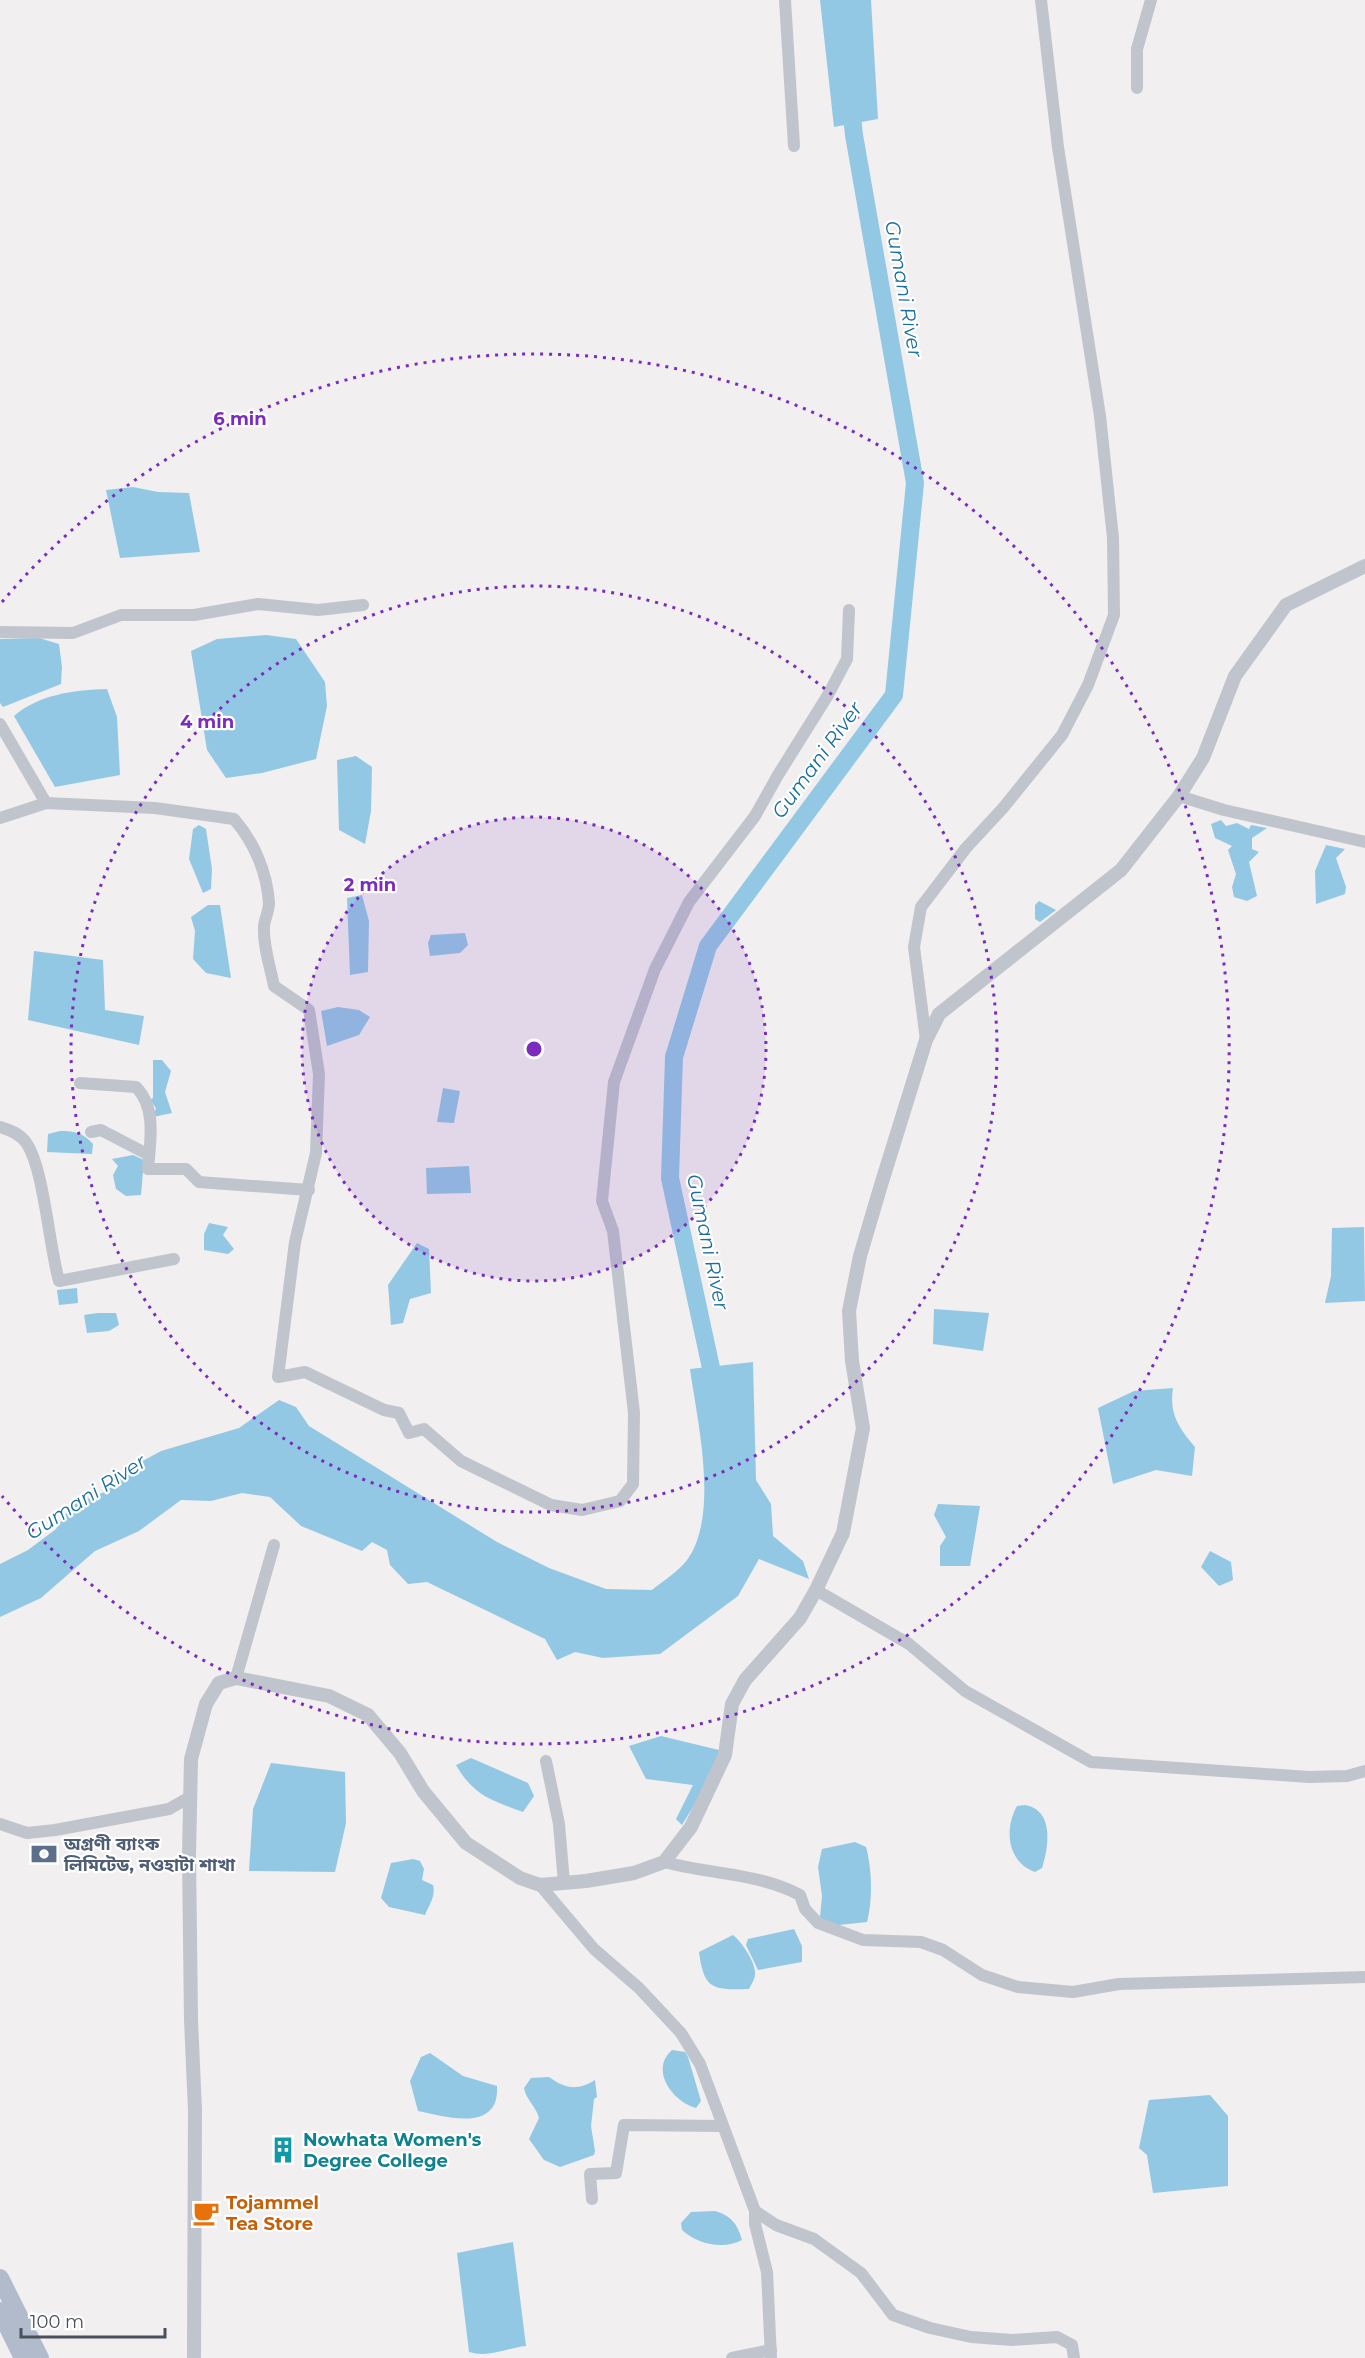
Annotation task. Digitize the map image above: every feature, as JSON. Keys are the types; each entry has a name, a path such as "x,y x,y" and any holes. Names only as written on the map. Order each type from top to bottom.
{"main road":[{"path":"0,2278 40,2358"},
{"path":"0,2311 24,2358"}],"street":[{"path":"785,0 794,146"},
{"path":"926,1040 914,948 921,907 966,848 1003,808 1062,735 1088,685 1114,615 1113,538 1100,416 1058,147 1041,0"},
{"path":"1137,88 1137,49 1151,0"},
{"path":"194,2358 195,2110 191,2020 191,1759 206,1704 219,1683 236,1678 329,1696 368,1715 400,1753 423,1791 466,1843 520,1878 540,1885 564,1883 634,1873 664,1862 691,1827 725,1755 732,1704 745,1680 800,1618 843,1533 863,1428 852,1361 849,1311 860,1256 926,1040 939,1014 1120,870 1179,796 1203,758 1235,676 1286,605 1365,566"},
{"path":"0,632 73,633 121,615 194,615 258,604 318,610 363,605"},
{"path":"0,818 46,803 155,808 234,819 250,837 262,870 269,905 264,925 274,986 309,1010 319,1074 316,1153 295,1242 278,1377 304,1372 384,1410 399,1413 409,1433 424,1430 461,1461 551,1505 582,1510 620,1500 633,1484 634,1413 613,1231 602,1201 614,1082 656,969 689,903 755,816 828,695 847,659 849,610"},
{"path":"0,724 46,803"},
{"path":"1179,796 1224,810 1365,842"},
{"path":"80,1083 136,1087 146,1097 151,1125 148,1169 186,1169 199,1182 309,1190"},
{"path":"0,1127 16,1132 28,1144 37,1174 59,1281 174,1259"},
{"path":"91,1132 101,1130 149,1155"},
{"path":"236,1678 274,1545"},
{"path":"816,1590 909,1644 965,1691 1091,1762 1309,1777 1347,1776 1365,1771"},
{"path":"546,1761 559,1824 564,1883"},
{"path":"0,1824 27,1833 55,1830 169,1809 190,1797"},
{"path":"664,1862 692,1869 734,1874 778,1886 800,1894 805,1909 819,1923 863,1940 921,1942 944,1950 982,1975 1018,1987 1073,1992 1119,1984 1365,1977"},
{"path":"540,1885 594,1949 639,1988 681,2033 700,2064 755,2211 755,2224 767,2272 771,2354 732,2358"},
{"path":"592,2199 590,2174 616,2173 624,2125 722,2126"},
{"path":"755,2211 776,2225 814,2239 861,2273 893,2315 930,2328 971,2337 1012,2340 1057,2337 1072,2345 1074,2358"}],"water":[{"path":"820,0 871,0 878,119 834,127"},
{"path":"133,487 158,492 189,493 200,552 120,558 106,490"},
{"path":"266,635 296,639 325,682 327,706 316,759 262,773 226,778 207,750 191,651 217,639"},
{"path":"39,638 59,644 62,667 61,684 3,707 0,703 0,639"},
{"path":"107,689 117,717 120,775 55,787 14,716 46,698 70,692"},
{"path":"356,756 372,767 371,811 365,844 339,830 337,760"},
{"path":"1221,820 1226,826 1237,823 1249,829 1251,825 1267,828 1252,838 1252,849 1259,852 1249,862 1257,896 1247,901 1234,897 1232,887 1236,874 1228,850 1232,846 1215,838 1211,824"},
{"path":"199,825 206,829 212,869 211,889 203,893 189,859 193,829"},
{"path":"1326,845 1345,849 1336,858 1346,887 1345,894 1316,904 1315,871"},
{"path":"362,895 369,921 368,972 350,975 347,898"},
{"path":"1039,901 1056,910 1040,922 1035,919 1035,905"},
{"path":"208,905 220,905 231,978 206,973 193,959 195,931 191,917"},
{"path":"465,933 468,945 460,953 430,956 428,943 431,935"},
{"path":"34,951 103,960 105,1010 144,1016 139,1045 28,1020"},
{"path":"338,1007 359,1010 370,1017 359,1035 327,1046 321,1011"},
{"path":"153,1060 162,1060 171,1071 165,1092 172,1113 153,1117 156,1108 150,1100 153,1098"},
{"path":"443,1088 460,1091 454,1123 437,1122"},
{"path":"60,1131 74,1132 86,1137 93,1144 92,1154 47,1152 48,1134"},
{"path":"133,1155 144,1160 141,1195 126,1196 116,1189 113,1175 118,1166 112,1159"},
{"path":"469,1166 471,1193 427,1194 426,1168"},
{"path":"209,1223 228,1227 223,1235 234,1249 228,1254 204,1250 204,1234"},
{"path":"1364,1227 1365,1301 1325,1303 1331,1276 1332,1228"},
{"path":"417,1243 429,1249 431,1293 410,1299 403,1323 391,1325 388,1285"},
{"path":"77,1288 78,1303 59,1305 57,1290"},
{"path":"934,1309 989,1313 983,1351 933,1344"},
{"path":"116,1313 119,1325 109,1331 87,1333 84,1315"},
{"path":"753,1362 756,1480 771,1504 773,1536 803,1561 809,1579 759,1559 738,1596 660,1654 603,1658 575,1652 557,1660 545,1639 427,1582 408,1584 390,1565 387,1550 372,1542 362,1551 301,1526 270,1497 242,1493 211,1501 181,1500 139,1531 95,1551 41,1598 0,1617 0,1564 28,1550 56,1529 72,1505 107,1491 128,1469 161,1451 239,1428 279,1400 296,1407 309,1426 497,1542 549,1568 606,1589 652,1590 687,1560 697,1541 702,1518 704,1467 690,1369"},
{"path":"1173,1388 1172,1406 1176,1420 1195,1447 1192,1476 1156,1470 1113,1484 1098,1408 1134,1391"},
{"path":"938,1504 980,1506 970,1566 940,1566 940,1546 946,1537 934,1515"},
{"path":"1210,1551 1231,1562 1233,1580 1219,1586 1201,1567"},
{"path":"661,1736 723,1751 717,1767 682,1825 676,1819 693,1785 646,1779 629,1746"},
{"path":"471,1758 528,1783 534,1796 523,1812 484,1796 470,1784 456,1765"},
{"path":"271,1763 345,1772 346,1823 335,1872 249,1871 253,1809"},
{"path":"1025,1805 1041,1814 1047,1830 1042,1868 1035,1872 1019,1861 1011,1844 1010,1825 1013,1815 1017,1806"},
{"path":"855,1842 866,1847 870,1865 871,1895 867,1922 830,1926 820,1917 822,1896 818,1867 822,1849"},
{"path":"413,1859 420,1861 424,1869 422,1880 433,1885 434,1889 425,1915 389,1907 381,1898 391,1863"},
{"path":"794,1929 802,1946 802,1962 758,1970 746,1945 748,1939"},
{"path":"733,1935 744,1948 755,1969 755,1976 749,1989 727,1989 712,1985 701,1965 699,1952"},
{"path":"672,2050 685,2052 688,2057 701,2101 696,2108 679,2099 663,2076 665,2058"},
{"path":"430,2053 463,2076 497,2086 496,2101 490,2111 481,2116 456,2118 418,2111 410,2081 421,2057"},
{"path":"549,2077 572,2087 583,2086 595,2080 597,2097 594,2099 591,2126 594,2155 560,2167 544,2160 529,2139 539,2118 524,2088 531,2078"},
{"path":"1210,2095 1228,2116 1228,2186 1153,2193 1147,2155 1139,2148 1149,2100"},
{"path":"715,2211 726,2215 733,2221 742,2240 727,2245 710,2244 695,2239 682,2230 681,2223 691,2212"},
{"path":"513,2242 526,2346 484,2354 469,2352 457,2253"}],"waterway":[{"name":"Gumani River","path":"716,1391 670,1178 674,1057 708,946 894,695 915,483 854,135 850,99"}],"place":[{"name":"অগ্রণী ব্যাংক লিমিটেড, নওহাটা শাখা","path":"44,1854"},
{"name":"Nowhata Women's Degree College","path":"283,2150"},
{"name":"Tojammel Tea Store","path":"206,2213"}]}
